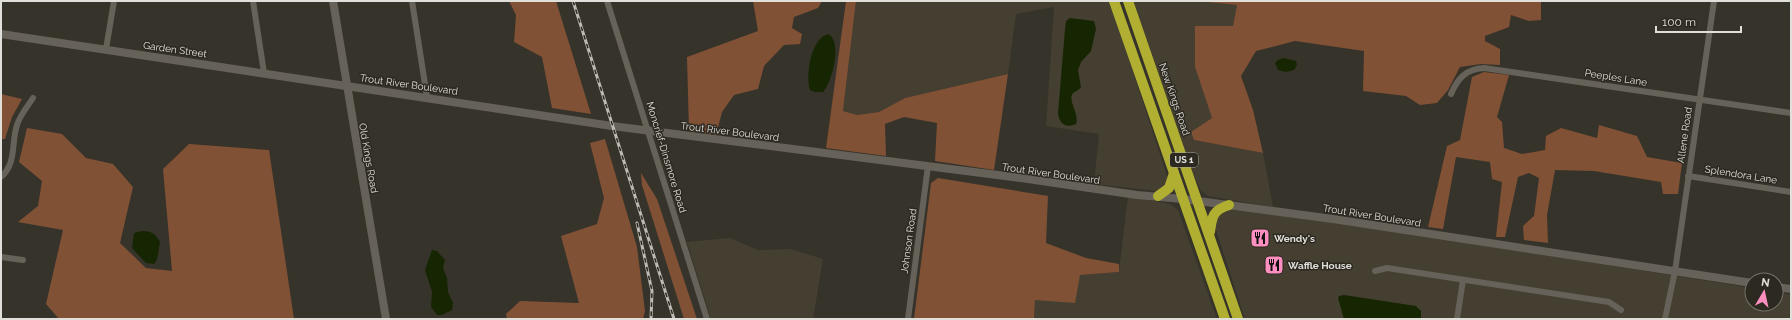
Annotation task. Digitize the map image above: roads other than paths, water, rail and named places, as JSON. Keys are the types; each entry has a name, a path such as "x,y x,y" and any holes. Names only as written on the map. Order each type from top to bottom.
{"highway":[{"name":"US 1","path":"1114,1 1225,319"},
{"path":"1120,1 1131,29 1140,35"},
{"name":"New Kings Road","path":"1128,1 1238,319"},
{"path":"1128,39 1135,43 1151,88 1168,117"},
{"path":"1158,196 1169,188 1174,173"},
{"path":"1209,234 1214,214 1219,208 1229,205"}],"street":[{"path":"106,49 114,1"},
{"path":"253,1 264,73"},
{"name":"Old Kings Road","path":"333,1 386,319"},
{"path":"412,1 427,97"},
{"name":"Moncrief-Dinsmore Road","path":"607,1 707,319"},
{"name":"Allene Road","path":"1665,319 1675,271 1714,1"},
{"name":"Garden Street","path":"1,34 347,85"},
{"name":"Peeples Lane","path":"1451,94 1458,80 1464,73 1470,70 1484,68 1791,113"},
{"name":"Trout River Boulevard","path":"347,85 648,130 1333,219 1744,282"},
{"path":"1,177 7,171 13,158 17,125 33,98"},
{"name":"Johnson Road","path":"908,319 928,166"},
{"name":"Splendora Lane","path":"1688,176 1791,192"},
{"path":"1,257 23,260"},
{"path":"1376,271 1387,268 1609,302 1621,310"},
{"path":"1457,319 1463,280"}],"railway":[{"path":"573,1 674,319"},
{"path":"637,223 652,291 651,319"}],"place":[{"name":"Wendy's","path":"1260,238"},
{"name":"Waffle House","path":"1274,265"}]}
